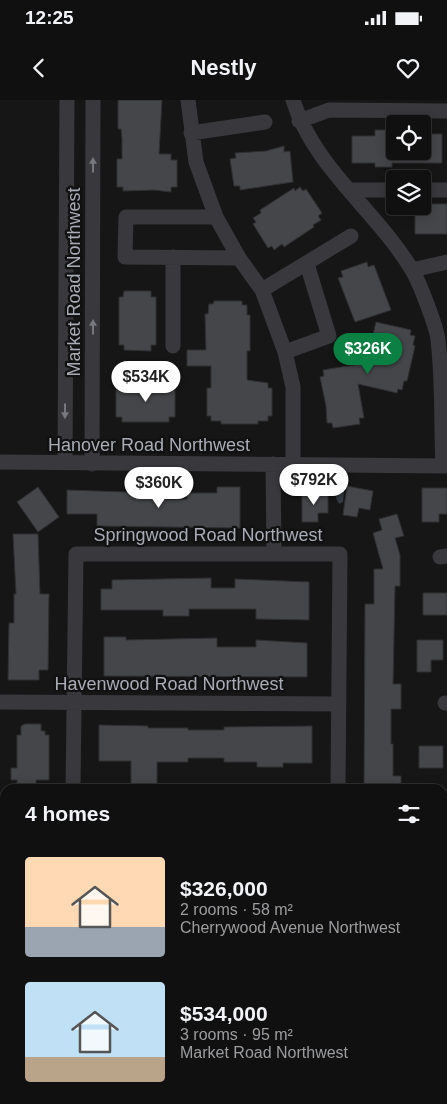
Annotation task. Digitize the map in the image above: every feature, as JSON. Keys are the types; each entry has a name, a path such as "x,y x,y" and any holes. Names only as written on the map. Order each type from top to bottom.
{"street":[{"name":"Market Road Northwest","path":"65,463 67,100"},
{"name":"Market Road Northwest","path":"92,464 93,100"},
{"path":"188,100 196,162 216,217 239,258 262,290 285,352 293,387 293,464"},
{"path":"293,100 299,121 324,160 412,270 443,338 445,466"},
{"path":"299,121 329,110 447,111"},
{"path":"191,133 265,122"},
{"path":"349,190 386,190"},
{"path":"431,190 447,190"},
{"path":"216,217 126,216 125,257 239,258"},
{"path":"262,290 351,236"},
{"path":"173,257 173,346"},
{"path":"412,270 447,262"},
{"path":"285,352 329,336 307,264"},
{"name":"Hanover Road Northwest","path":"0,462 445,466"},
{"path":"273,464 274,553"},
{"name":"Springwood Road Northwest","path":"74,702 76,554 274,553 340,554 338,704"},
{"name":"Havenwood Road Northwest","path":"0,702 338,704"},
{"path":"72,784 74,702"},
{"path":"338,704 338,784"}],"shaded area":[{"path":"338,483 346,483 348,486 344,491 343,502 339,504 336,498"}],"building":[{"path":"118,100 162,100 159,154 171,154 171,160 177,160 177,187 171,187 171,192 154,190 123,191 123,187 117,187 117,159 122,159 121,129 118,129"},
{"path":"375,130 386,130 386,160 431,160 431,134 442,134 442,163 392,163 392,167 375,167 375,163 352,163 352,136 375,136"},
{"path":"284,146 284,152 290,151 293,182 240,190 240,186 234,186 230,159 236,158 235,153 266,151"},
{"path":"300,187 303,191 306,189 322,213 318,216 321,220 313,225 314,227 284,247 282,244 274,250 272,246 268,248 253,224 256,222 253,218 261,213 260,210 294,188 295,191"},
{"path":"431,204 447,204 447,234 415,234 415,215 431,215"},
{"path":"367,262 368,267 374,265 391,310 355,322 338,278 343,277 341,271"},
{"path":"124,291 151,291 151,297 156,297 156,345 151,345 151,351 124,350 124,345 119,345 119,297 123,297"},
{"path":"214,301 242,301 242,305 247,305 247,315 250,315 250,351 247,351 247,380 268,383 268,388 272,388 272,416 268,416 268,421 258,421 258,424 221,424 221,421 211,421 211,416 207,416 207,388 211,388 211,366 187,366 187,350 206,350 205,314 208,314 209,304 213,304"},
{"path":"376,322 411,330 410,335 415,336 413,345 415,346 407,381 404,381 402,390 398,389 397,393 358,384 364,418 359,418 360,424 333,428 332,423 327,423 326,406 320,377 324,376 323,370 366,363"},
{"path":"122,385 170,385 170,390 175,390 175,417 169,417 169,422 122,422 122,417 116,417 116,390 122,390"},
{"path":"347,486 373,491 370,510 359,508 357,517 343,515"},
{"path":"38,487 59,517 38,532 17,502"},
{"path":"217,487 240,487 240,528 97,526 97,514 67,514 67,490 153,493 153,500 187,499 187,493 217,493"},
{"path":"422,488 447,488 447,514 439,514 439,522 422,522"},
{"path":"302,492 328,492 328,513 318,513 318,522 302,522"},
{"path":"397,514 404,536 395,538 400,555 400,586 395,586 393,684 401,684 401,709 391,709 393,776 401,776 401,784 364,784 365,604 374,604 374,569 383,569 373,533 382,530 379,519"},
{"path":"13,534 38,534 40,594 49,594 48,670 39,670 39,680 8,680 9,623 14,623 14,594 16,594"},
{"path":"211,578 211,588 235,588 235,579 309,582 309,620 256,619 256,609 189,609 189,616 163,616 163,610 101,610 101,589 112,589 112,580"},
{"path":"423,593 447,593 447,615 423,615"},
{"path":"104,637 126,637 126,640 217,638 217,647 256,647 256,640 307,643 307,677 104,676"},
{"path":"417,640 443,640 443,660 431,660 431,672 417,672"},
{"path":"25,724 41,724 41,731 45,731 45,735 49,735 49,780 36,780 36,784 17,784 17,780 11,780 11,768 17,768 17,735 21,735 21,726"},
{"path":"99,725 188,728 188,730 224,730 224,727 312,726 312,763 283,763 283,767 257,767 257,762 224,762 224,758 188,758 188,762 157,762 157,784 131,784 131,761 99,761"},
{"path":"419,746 443,746 443,768 419,768"}]}
